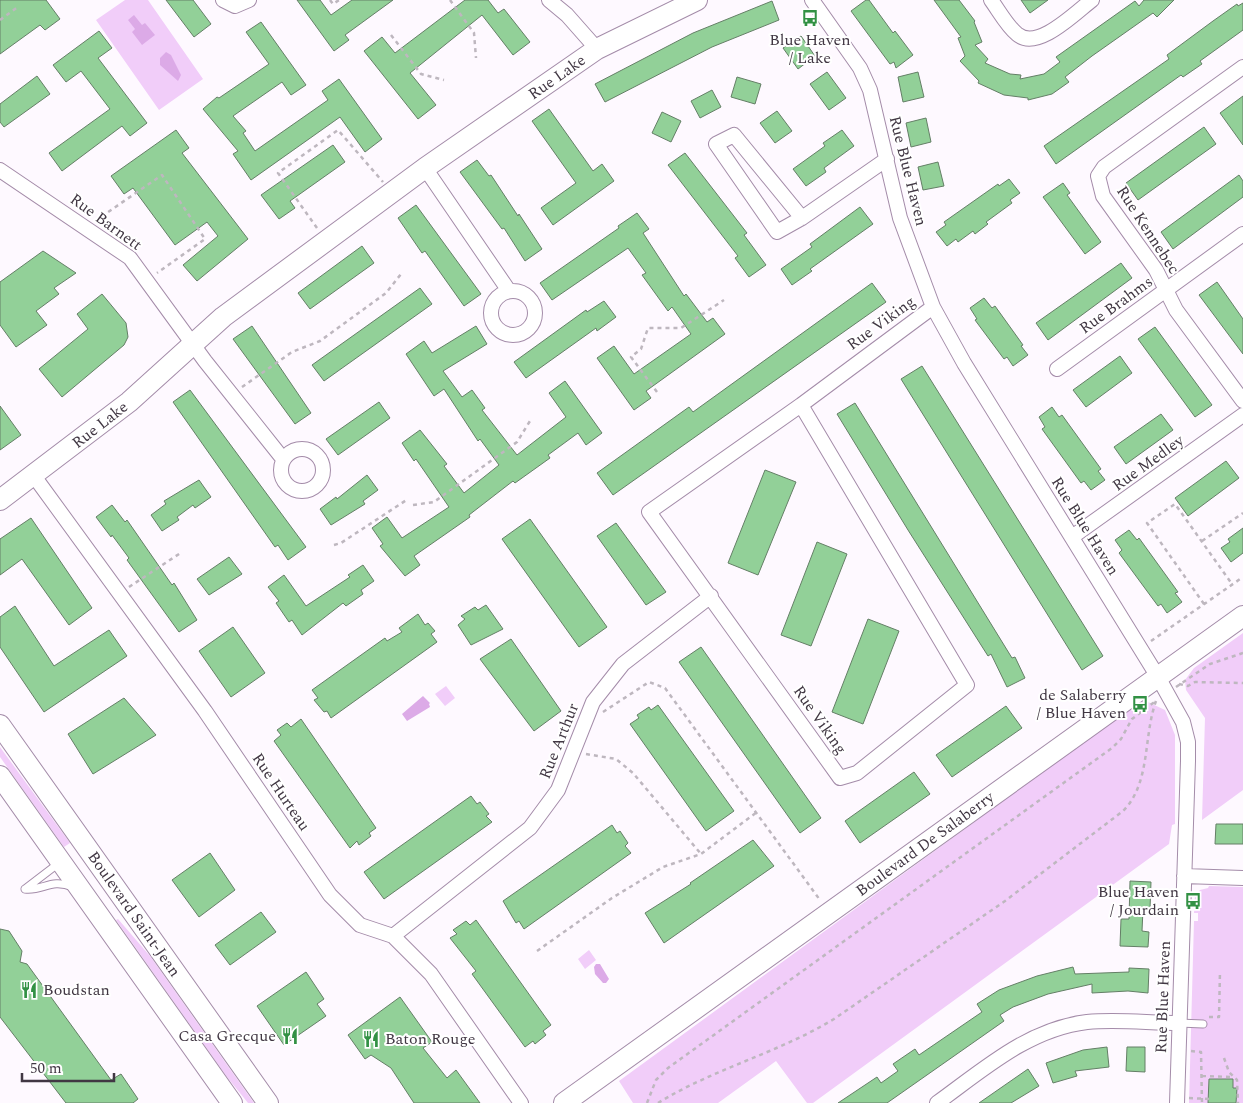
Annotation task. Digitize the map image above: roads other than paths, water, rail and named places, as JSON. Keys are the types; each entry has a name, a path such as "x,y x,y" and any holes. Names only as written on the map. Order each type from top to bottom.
{"street":[{"path":"222,0 235,6 249,0"},
{"path":"549,0 567,15 598,49"},
{"name":"Rue Lake","path":"0,500 133,400 223,317 425,168 598,49 697,0"},
{"name":"Rue Blue Haven","path":"812,0 860,68 870,90 900,218 933,307 964,363 1158,677 1180,716 1188,742 1179,1023 1182,1100"},
{"path":"991,0 1018,35 1029,39 1044,38 1092,0"},
{"name":"Rue Kennebec","path":"1243,67 1104,167 1098,176 1103,196 1156,270 1176,310 1243,401"},
{"path":"802,218 734,135 716,144 778,232 802,218 887,159"},
{"path":"425,168 508,291"},
{"name":"Rue Barnett","path":"0,170 130,258 194,344"},
{"name":"Rue Brahms","path":"1057,370 1243,234"},
{"name":"Rue Viking","path":"801,405 967,685 857,772 840,778 649,512 801,405 933,307"},
{"path":"194,344 283,460"},
{"name":"Rue Medley","path":"1072,537 1243,415"},
{"name":"Rue Hurteau","path":"34,476 205,711 330,895 356,922 393,936 431,974 521,1103"},
{"name":"Rue Arthur","path":"393,936 530,828 558,790 593,702 599,694 623,664 711,596"},
{"name":"Boulevard De Salaberry","path":"564,1103 1243,616"},
{"name":"Boulevard Saint-Jean","path":"0,726 268,1103"},
{"name":"Boulevard Saint-Jean","path":"0,776 232,1103"},
{"path":"61,862 71,858 77,860 115,888"},
{"path":"1184,876 1243,878"},
{"path":"937,1103 1014,1048 1039,1035 1063,1027 1106,1021 1179,1023"},
{"name":"Boulevard De Salaberry","path":"584,1103 608,1073"}],"lane":[{"path":"61,862 25,889 35,890 47,884 56,883 71,887 84,894"},
{"path":"1179,1023 1204,1021"}],"place":[{"name":"Blue Haven / Lake","path":"810,18"},
{"name":"de Salaberry / Blue Haven","path":"1140,704"},
{"name":"Blue Haven / Jourdain","path":"1193,901"},
{"name":"Boudstan","path":"29,990"},
{"name":"Casa Grecque","path":"290,1036"},
{"name":"Baton Rouge","path":"371,1039"}]}
